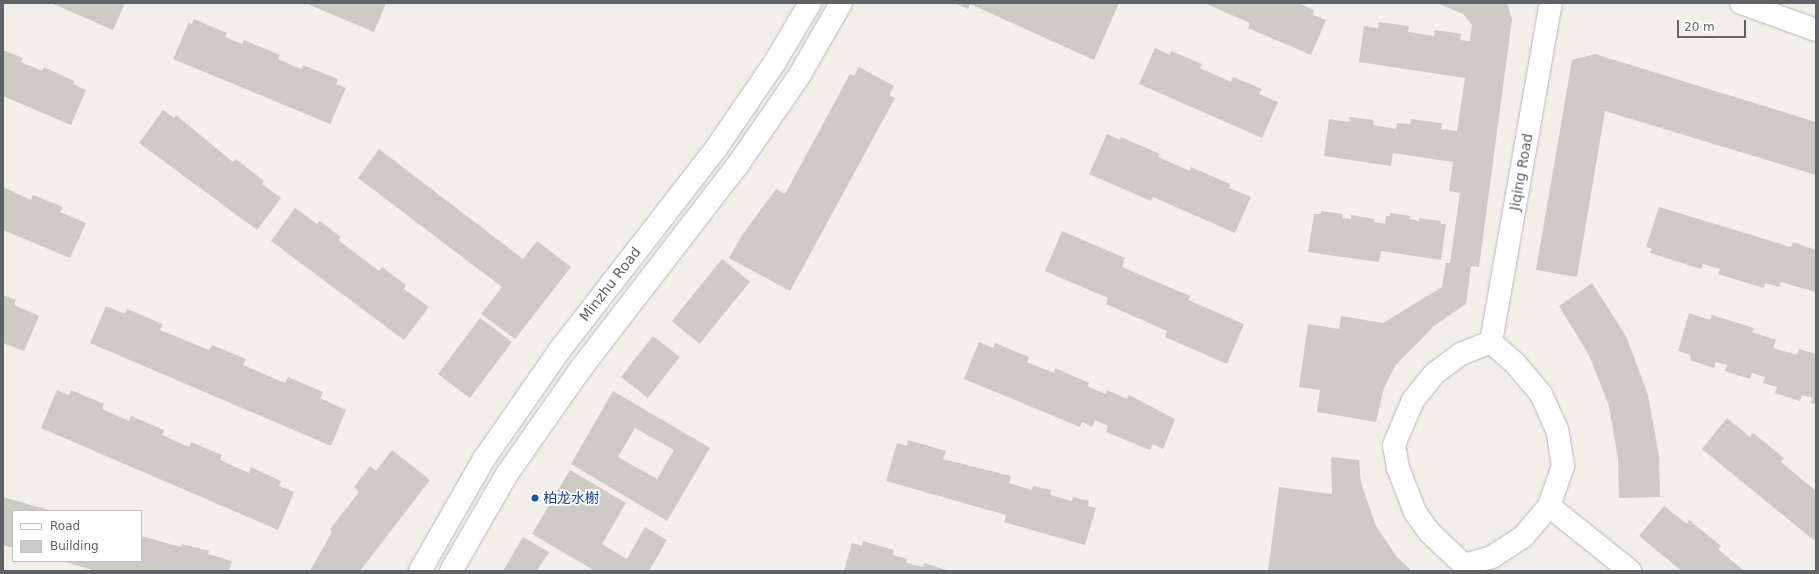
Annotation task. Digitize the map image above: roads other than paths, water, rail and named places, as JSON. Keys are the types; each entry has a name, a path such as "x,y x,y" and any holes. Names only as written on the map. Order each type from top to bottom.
{"main road":[{"name":"Minzhu Road","path":"420,571 484,459 559,350 715,150 775,62 810,3"},
{"name":"Minzhu Road","path":"451,571 507,474 582,367 738,166 798,76 841,3"},
{"name":"Jiqing Road","path":"1491,342 1551,3"},
{"path":"1742,3 1816,30"},
{"path":"1491,342 1529,378 1541,394 1557,430 1563,466 1549,506 1536,524 1508,548 1492,557 1464,568 1429,532 1415,512 1398,468 1394,445 1413,400 1434,374 1461,354 1491,342"},
{"path":"1549,506 1630,571"}],"place":[{"name":"柏龙水榭","path":"535,498"}]}
